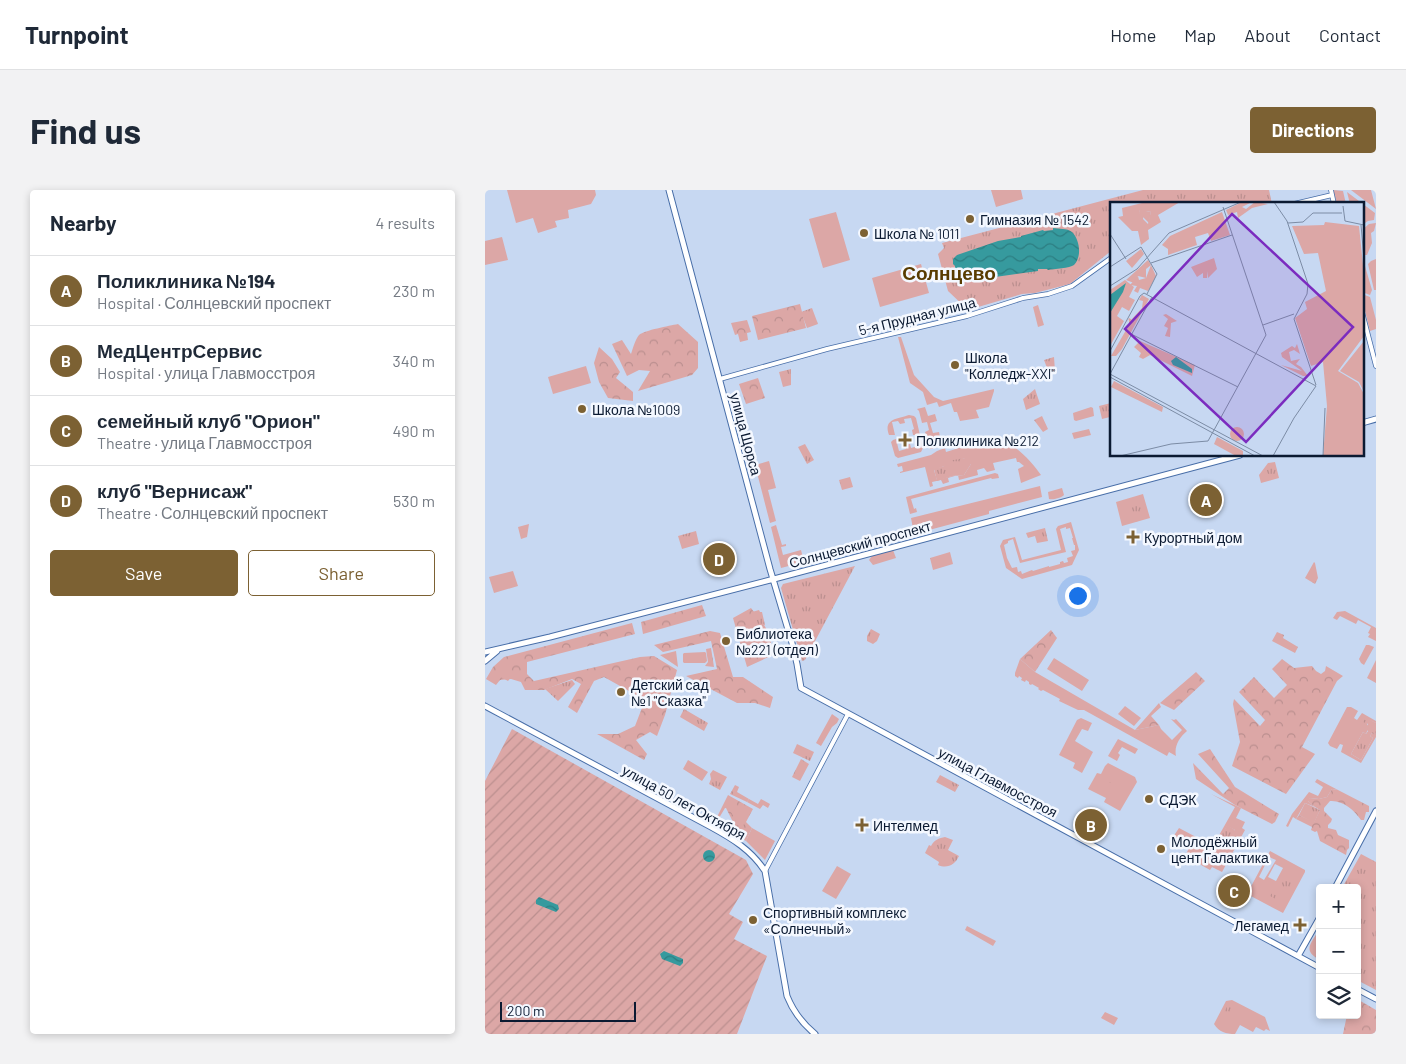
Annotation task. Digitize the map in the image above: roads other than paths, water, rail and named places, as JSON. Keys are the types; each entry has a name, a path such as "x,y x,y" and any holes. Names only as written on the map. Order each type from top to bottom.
{"street":[{"name":"улица Щорса","path":"669,190 795,656 800,685"},
{"path":"1300,202 1331,192"},
{"name":"5-я Прудная улица","path":"720,379 827,349 967,316 1023,298 1048,294 1072,286 1110,259"},
{"path":"1363,316 1376,366"},
{"path":"1363,423 1376,420"},
{"name":"Солнцевский проспект","path":"485,652 1236,456"},
{"path":"485,661 502,649"},
{"name":"улица Главмосстроя","path":"800,685 802,689 1316,966"},
{"name":"улица 50 лет Октября","path":"485,706 724,834 749,851 765,871 787,996 797,1014 815,1034"},
{"path":"765,871 849,714"},
{"path":"1337,884 1376,811"},
{"path":"1298,956 1316,923"},
{"path":"1361,991 1376,999"}],"water":[{"path":"1053,228 1068,230 1075,235 1079,253 1077,262 1074,265 967,281 959,280 954,276 955,266 953,259 957,255 998,241 1021,237 1043,230 1053,230"},
{"path":"711,850 714,851 714,861 707,862 704,861 703,854 704,851"},
{"path":"539,897 558,905 559,909 556,912 536,904 536,900"},
{"path":"664,951 683,959 683,963 680,966 662,959 660,954"}],"place":[{"name":"Гимназия № 1542","path":"970,219"},
{"name":"Школа № 1011","path":"864,233"},
{"name":"Школа \"Колледж-XXI\"","path":"955,365"},
{"name":"Школа №1009","path":"582,409"},
{"name":"Поликлиника №212","path":"905,440"},
{"name":"Поликлиника №194","path":"1206,500"},
{"name":"Курортный дом","path":"1133,537"},
{"name":"клуб \"Вернисаж\"","path":"719,559"},
{"name":"Библиотека №221 (отдел)","path":"726,641"},
{"name":"Детский сад №1 \"Сказка\"","path":"621,692"},
{"name":"СДЭК","path":"1149,799"},
{"name":"Интелмед","path":"862,825"},
{"name":"МедЦентрСервис","path":"1091,825"},
{"name":"Молодёжный цент Галактика","path":"1161,849"},
{"name":"семейный клуб \"Орион\"","path":"1234,891"},
{"name":"Спортивный комплекс «Солнечный»","path":"753,920"},
{"name":"Легамед","path":"1300,925"}],"district":[{"name":"Солнцево","path":"949,272"}]}
